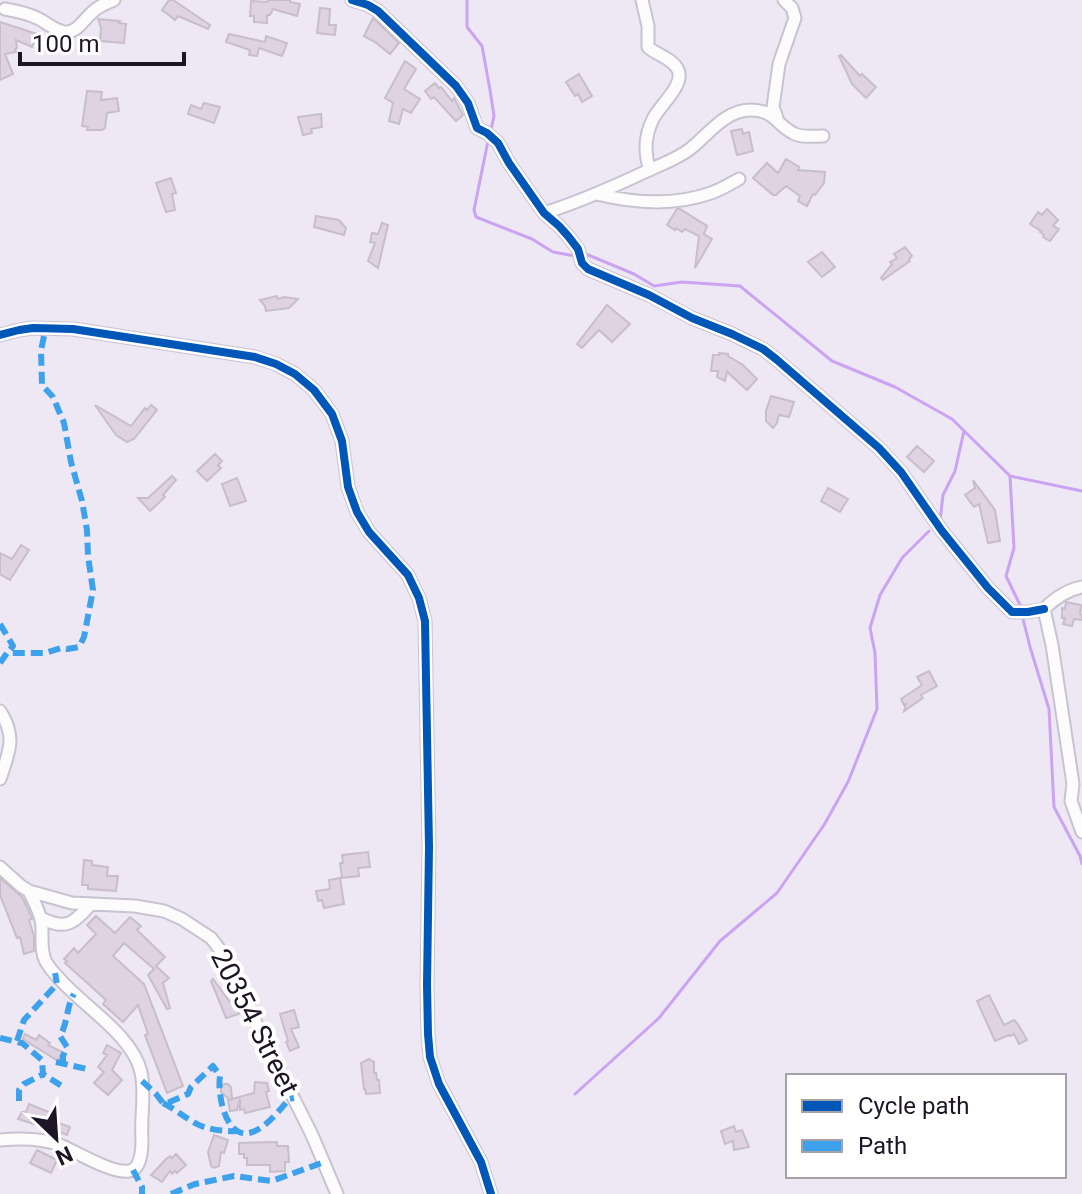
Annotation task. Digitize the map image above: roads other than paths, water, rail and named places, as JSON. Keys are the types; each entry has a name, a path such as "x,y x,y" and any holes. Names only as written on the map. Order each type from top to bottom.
{"street":[{"path":"5,9 34,17 59,31 69,32 95,9 114,0"},
{"path":"352,0 378,11 456,86 468,103 477,128 498,143 544,213 578,249 582,263 588,269 763,349 776,359 879,448 901,472 942,531 988,588 1012,612 1044,609 1065,592 1082,587"},
{"path":"642,0 648,26 648,47 670,61 680,73 675,89 651,122 645,157 650,170"},
{"path":"777,118 773,107 779,64 795,18 792,8 784,0"},
{"path":"544,213 615,187 672,161 736,112 765,112 796,135 823,136"},
{"path":"596,194 634,201 678,200 714,192 739,179"},
{"path":"0,335 33,328 73,329 255,357 302,379 332,414 342,441 348,487 357,512 365,528 408,575 425,621 430,1057 439,1084 481,1162 491,1194"},
{"path":"1044,609 1073,784 1071,801 1082,832"},
{"path":"0,711 10,731 11,741 0,779"},
{"path":"0,867 29,891 41,918 43,952 47,964 121,1038 138,1064 142,1081 142,1146 137,1164 129,1171 112,1168 46,1141 0,1140"},
{"name":"20354 Street","path":"29,891 72,903 135,906 164,911 211,938 228,960 337,1194"},
{"path":"41,918 57,925 67,925 91,904"}],"waterway":[{"path":"467,0 467,27 482,46 494,116 491,130"},
{"path":"488,141 474,210 476,217 532,239 553,252 575,256"},
{"path":"582,255 634,274 654,286 682,282 740,286 832,361 895,387 952,419 1010,476 1082,491"},
{"path":"940,521 943,495 955,471 964,431"},
{"path":"1010,476 1014,548 1006,576 1021,607"},
{"path":"575,1094 659,1018 720,941 777,893 824,825 848,782 877,709 875,653 870,628 880,595 902,558 929,531"},
{"path":"1022,615 1049,709 1054,807 1082,864"}]}
